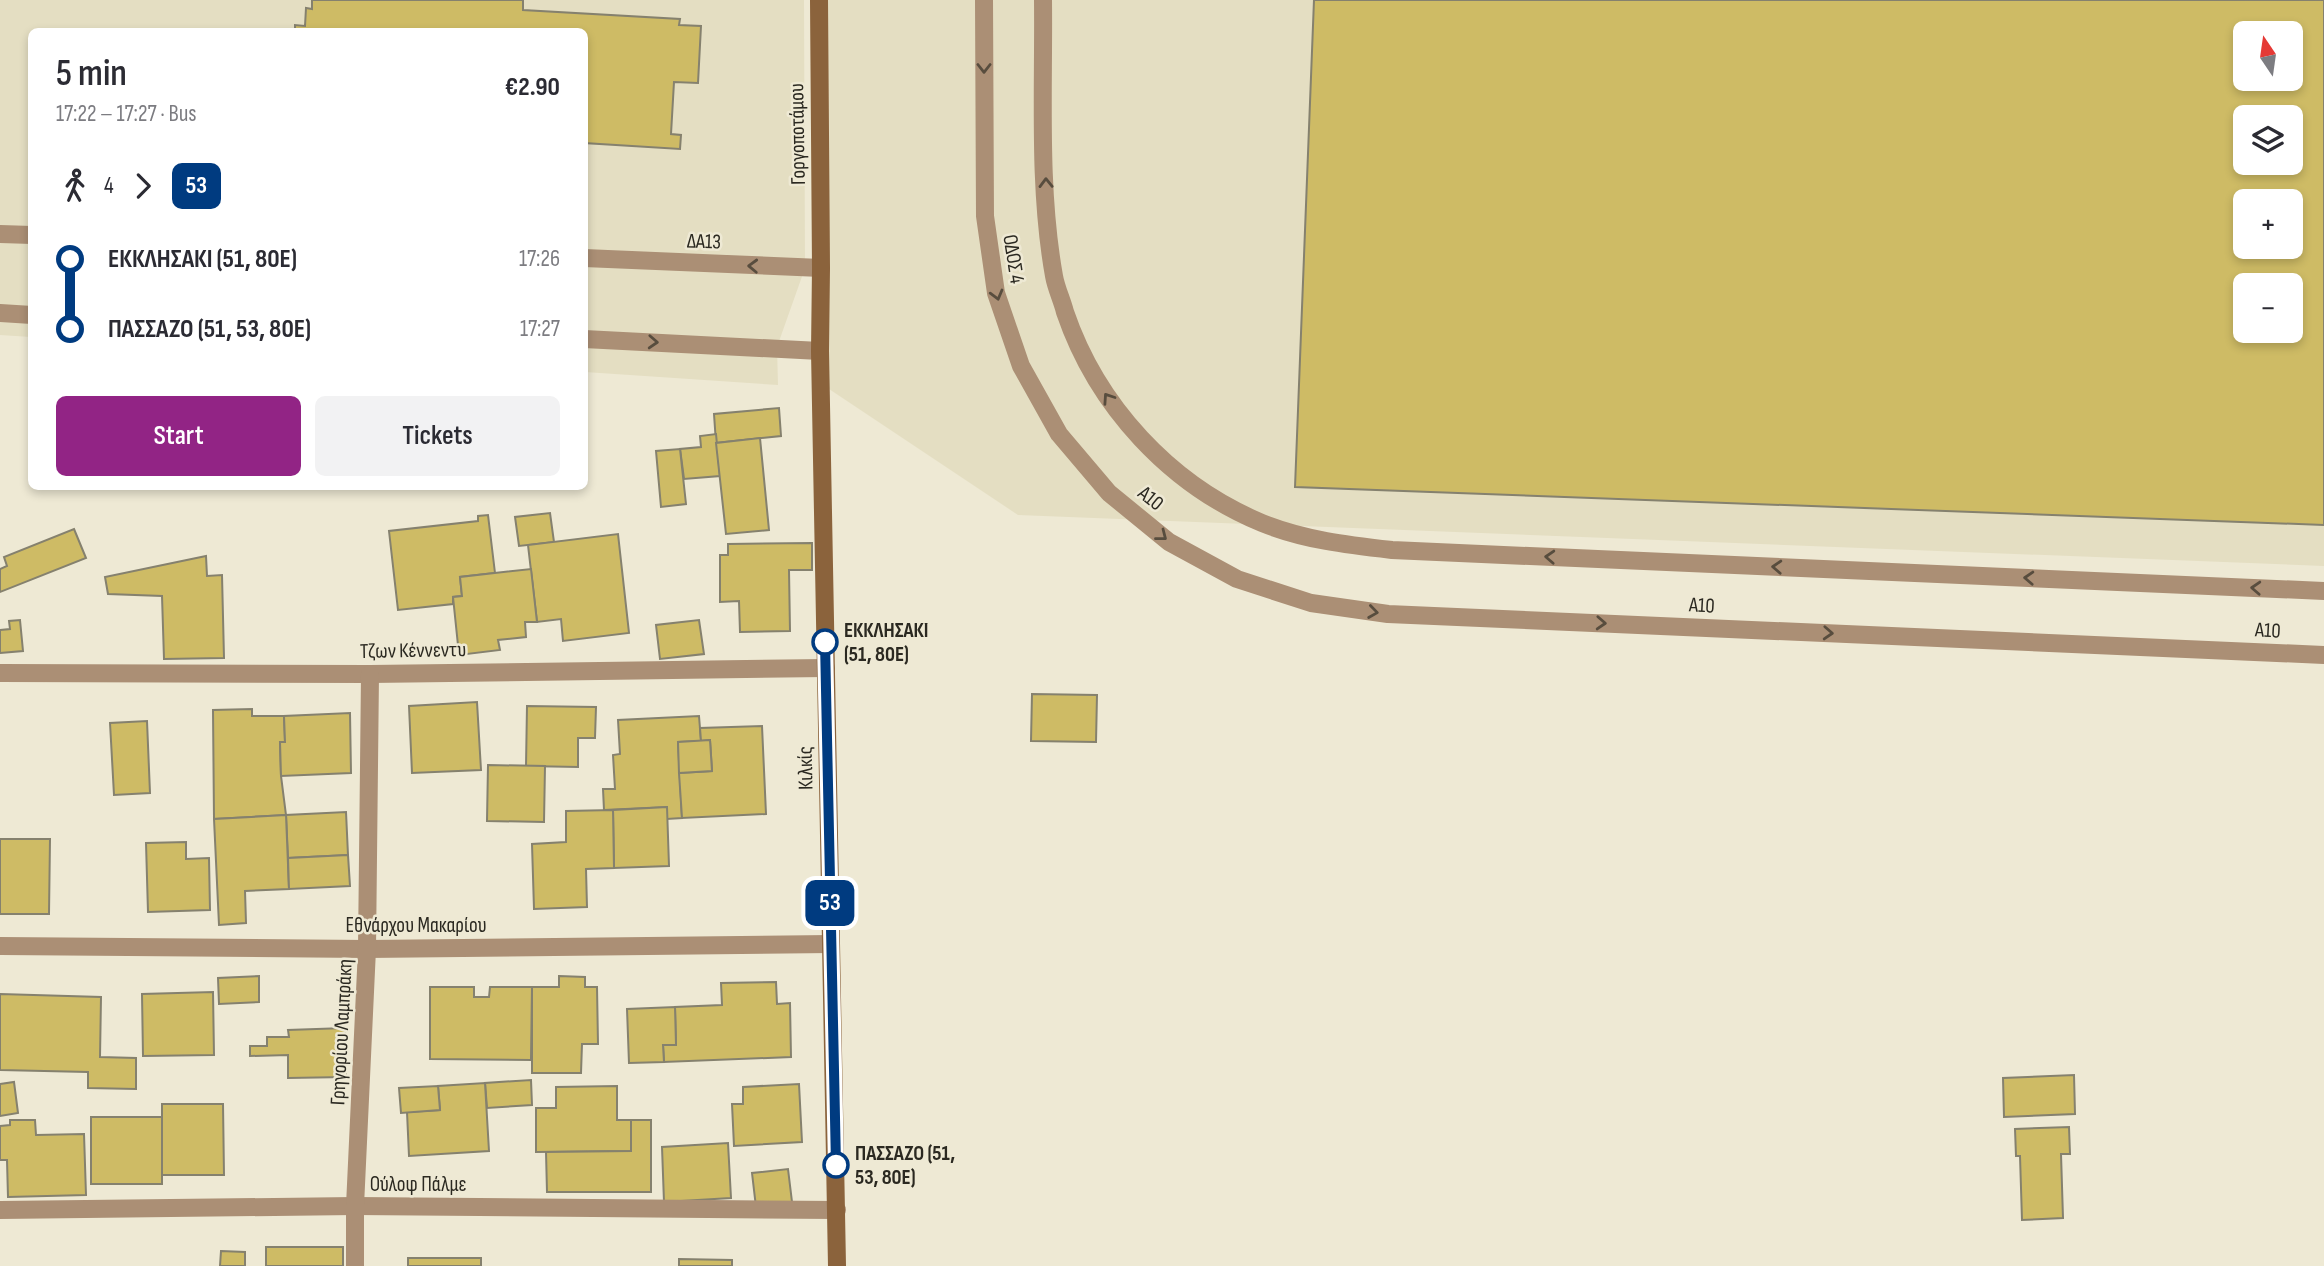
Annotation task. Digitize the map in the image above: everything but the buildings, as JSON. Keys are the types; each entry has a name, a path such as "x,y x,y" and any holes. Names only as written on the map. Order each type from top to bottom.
{"main road":[{"name":"Γοργοποτάμου","path":"819,0 821,268"},
{"name":"Κιλκίς","path":"821,268 820,351 837,1266"}],"street":[{"name":"ΟΔΟΣ 4","path":"984,0 985,216 996,293 1021,366 1059,434 1109,493"},
{"name":"ΟΔΟΣ 4","path":"1043,0 1046,213 1055,279 1076,342 1109,400 1151,451"},
{"path":"0,234 28,236"},
{"name":"ΔΑ13","path":"588,258 821,268"},
{"path":"0,313 28,315"},
{"path":"588,339 820,351"},
{"name":"Α10","path":"1151,451 1203,492 1262,523 1326,543 1392,550 2324,591"},
{"name":"Α10","path":"1109,493 1169,542 1237,579 1311,603 1388,614 2324,655"},
{"name":"Τζων Κέννεντυ","path":"0,673 370,674 826,668"},
{"name":"Γρηγορίου Λαμπράκη","path":"355,1266 355,1206 368,949 370,674"},
{"name":"Εθνάρχου Μακαρίου","path":"0,946 368,949 831,944"},
{"name":"Ούλοφ Πάλμε","path":"0,1210 355,1206 836,1210"}],"shaded area":[{"path":"0,0 804,0 805,268 777,347 778,385 588,372 588,28 28,28 28,337 0,335"},
{"path":"828,0 2324,0 2324,566 1018,515 826,387"}],"bus line":[{"name":"53","path":"825,642 836,1165"}],"place":[{"name":"ΕΚΚΛΗΣΑΚΙ (51, 80Ε)","path":"825,642"},
{"name":"ΠΑΣΣΑΖΟ (51, 53, 80Ε)","path":"836,1165"}]}
